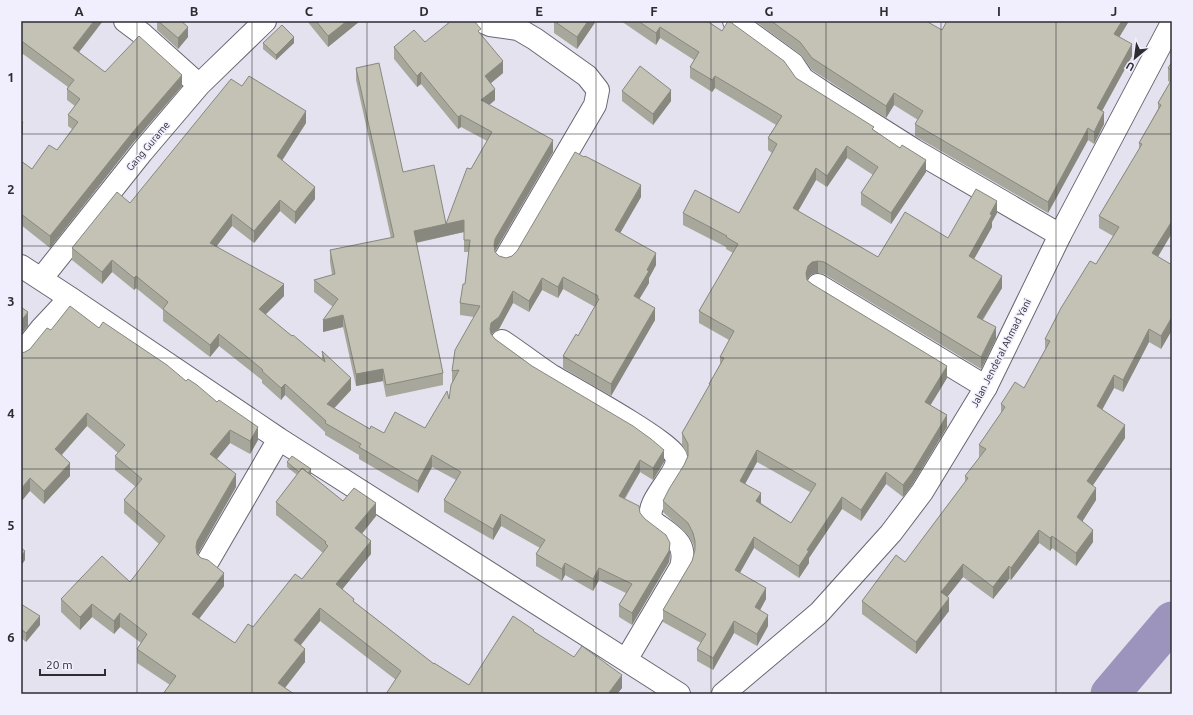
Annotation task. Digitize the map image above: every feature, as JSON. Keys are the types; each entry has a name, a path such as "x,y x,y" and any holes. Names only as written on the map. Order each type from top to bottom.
{"main road":[{"path":"125,21 141,33 199,85"},
{"name":"Gang Gurame","path":"41,279 142,152 199,85 265,21"},
{"path":"481,21 490,25 518,29 535,39 587,76 598,90 595,105 506,257"},
{"path":"734,21 793,64 803,79 813,86 914,150 1060,235"},
{"name":"Jalan Jenderal Ahmad Yani","path":"723,694 819,613 891,533 922,492 986,387 1060,235 1172,23"},
{"path":"21,266 279,439 679,694"},
{"path":"818,285 986,387"},
{"path":"21,354 41,329 70,298"},
{"path":"502,341 551,375 590,397 643,431 673,452 676,458 676,466 656,497 652,508 651,518 656,524 676,538 681,546 683,560 681,567 626,660"},
{"path":"208,560 279,439"}],"building":[{"path":"21,21 94,21 73,48 105,72 139,36 182,75 132,133 50,236 21,214 21,161 32,169 49,145 57,150 78,122 68,115 80,99 67,89 74,80 23,42 21,46"},
{"path":"158,21 181,21 188,27 178,38"},
{"path":"316,21 347,21 328,36"},
{"path":"451,21 474,21 481,29 478,31 503,61 485,76 495,89 481,100 553,140 495,239 495,252 499,256 506,258 512,256 517,251 575,152 641,185 615,230 656,253 647,270 649,271 634,296 655,308 611,384 563,356 576,334 578,336 599,299 597,298 598,296 563,277 558,287 542,278 529,301 513,291 499,317 491,323 490,329 491,334 495,339 532,366 633,426 664,450 653,468 640,460 619,496 639,506 640,513 645,519 666,535 670,543 669,551 632,613 619,605 632,584 599,568 593,579 565,563 562,569 536,554 545,540 501,514 493,529 444,500 461,472 432,455 418,481 400,471 359,447 361,444 325,423 326,421 285,384 281,388 262,371 263,370 219,334 210,345 163,309 168,302 136,276 134,278 112,260 102,272 72,248 117,192 130,203 231,79 242,86 249,76 306,111 277,156 315,187 295,212 280,200 254,231 232,214 210,243 284,284 259,309 325,362 322,351 351,378 327,404 370,429 371,426 384,433 395,412 425,428 447,391 449,399 451,385 459,370 452,371 455,350 480,306 460,303 463,284 465,284 470,240 464,240 464,220 446,224 467,168 471,169 492,132 461,115 458,117 421,72 417,76 394,47 414,30 425,42"},
{"path":"554,21 588,21 577,37"},
{"path":"638,21 707,21 722,31 729,21 784,61 796,78 874,127 872,129 900,148 902,145 926,160 891,213 861,193 878,167 847,146 827,176 816,168 793,208 878,257 905,212 948,238 976,189 997,201 990,214 992,215 969,256 1002,276 977,317 996,327 981,357 824,262 812,262 808,266 806,273 807,280 812,284 947,366 925,402 947,415 912,473 903,485 886,472 861,510 842,497 807,550 809,551 799,566 754,537 735,570 766,588 755,607 768,615 757,634 734,621 713,658 697,649 706,634 663,610 692,561 695,550 695,541 688,523 663,501 688,456 688,444 682,433 724,358 720,357 734,331 699,311 738,244 726,237 727,236 683,213 695,190 739,213 777,144 768,138 782,116 715,76 712,80 690,67 699,52 660,27 656,33","holes":["757,450 816,484 791,523 756,501 761,493 740,481"]},
{"path":"771,21 926,21 942,30 947,21 1122,21 1114,34 1132,44 1097,108 1104,112 1094,132 1088,128 1048,202 915,124 923,111 894,93 886,106 812,58 800,42"},
{"path":"282,25 294,37 276,55 263,43"},
{"path":"1172,62 1172,70 1168,68"},
{"path":"379,63 403,172 434,165 446,224 414,231 443,373 386,385 383,369 356,374 343,315 323,320 338,299 314,280 335,274 330,250 394,237 356,68"},
{"path":"640,66 671,90 653,114 622,91"},
{"path":"1172,79 1172,221 1152,253 1172,265 1172,317 1161,336 1149,329 1123,380 1114,375 1097,406 1125,425 1087,481 1096,488 1077,517 1093,530 1076,553 1052,536 1050,538 1039,530 1011,568 1009,566 993,587 963,564 941,592 949,598 916,642 862,601 896,555 905,562 968,478 965,476 986,449 979,445 1005,407 1001,404 1015,382 1024,388 1050,341 1045,339 1061,308 1090,261 1096,264 1119,227 1099,216 1142,144 1139,143 1161,105 1158,103"},
{"path":"70,306 99,328 103,322 167,365 186,381 188,379 197,385 217,402 219,400 258,427 250,441 230,430 210,454 236,474 197,541 196,547 197,554 201,558 208,560 224,573 192,614 235,643 248,624 253,627 295,574 302,579 328,546 325,543 326,542 276,502 302,468 343,501 354,488 376,503 355,528 371,541 336,584 354,599 353,601 434,664 469,685 513,616 534,630 533,631 574,657 582,646 622,675 608,694 386,694 401,671 320,608 294,640 305,649 278,683 294,694 163,694 176,676 137,649 147,634 120,613 114,621 92,604 80,617 61,599 102,556 130,582 165,536 124,500 142,479 115,456 125,445 87,413 55,449 70,463 44,491 30,478 21,489 21,353 30,349 47,328 51,330"},
{"path":"21,307 28,312 21,321"},
{"path":"292,456 311,469 308,473 302,468 299,472 287,462"},
{"path":"21,548 25,551 21,557"},
{"path":"21,604 40,616 26,633 21,629"}],"waterway":[{"path":"1110,694 1172,621"}]}
